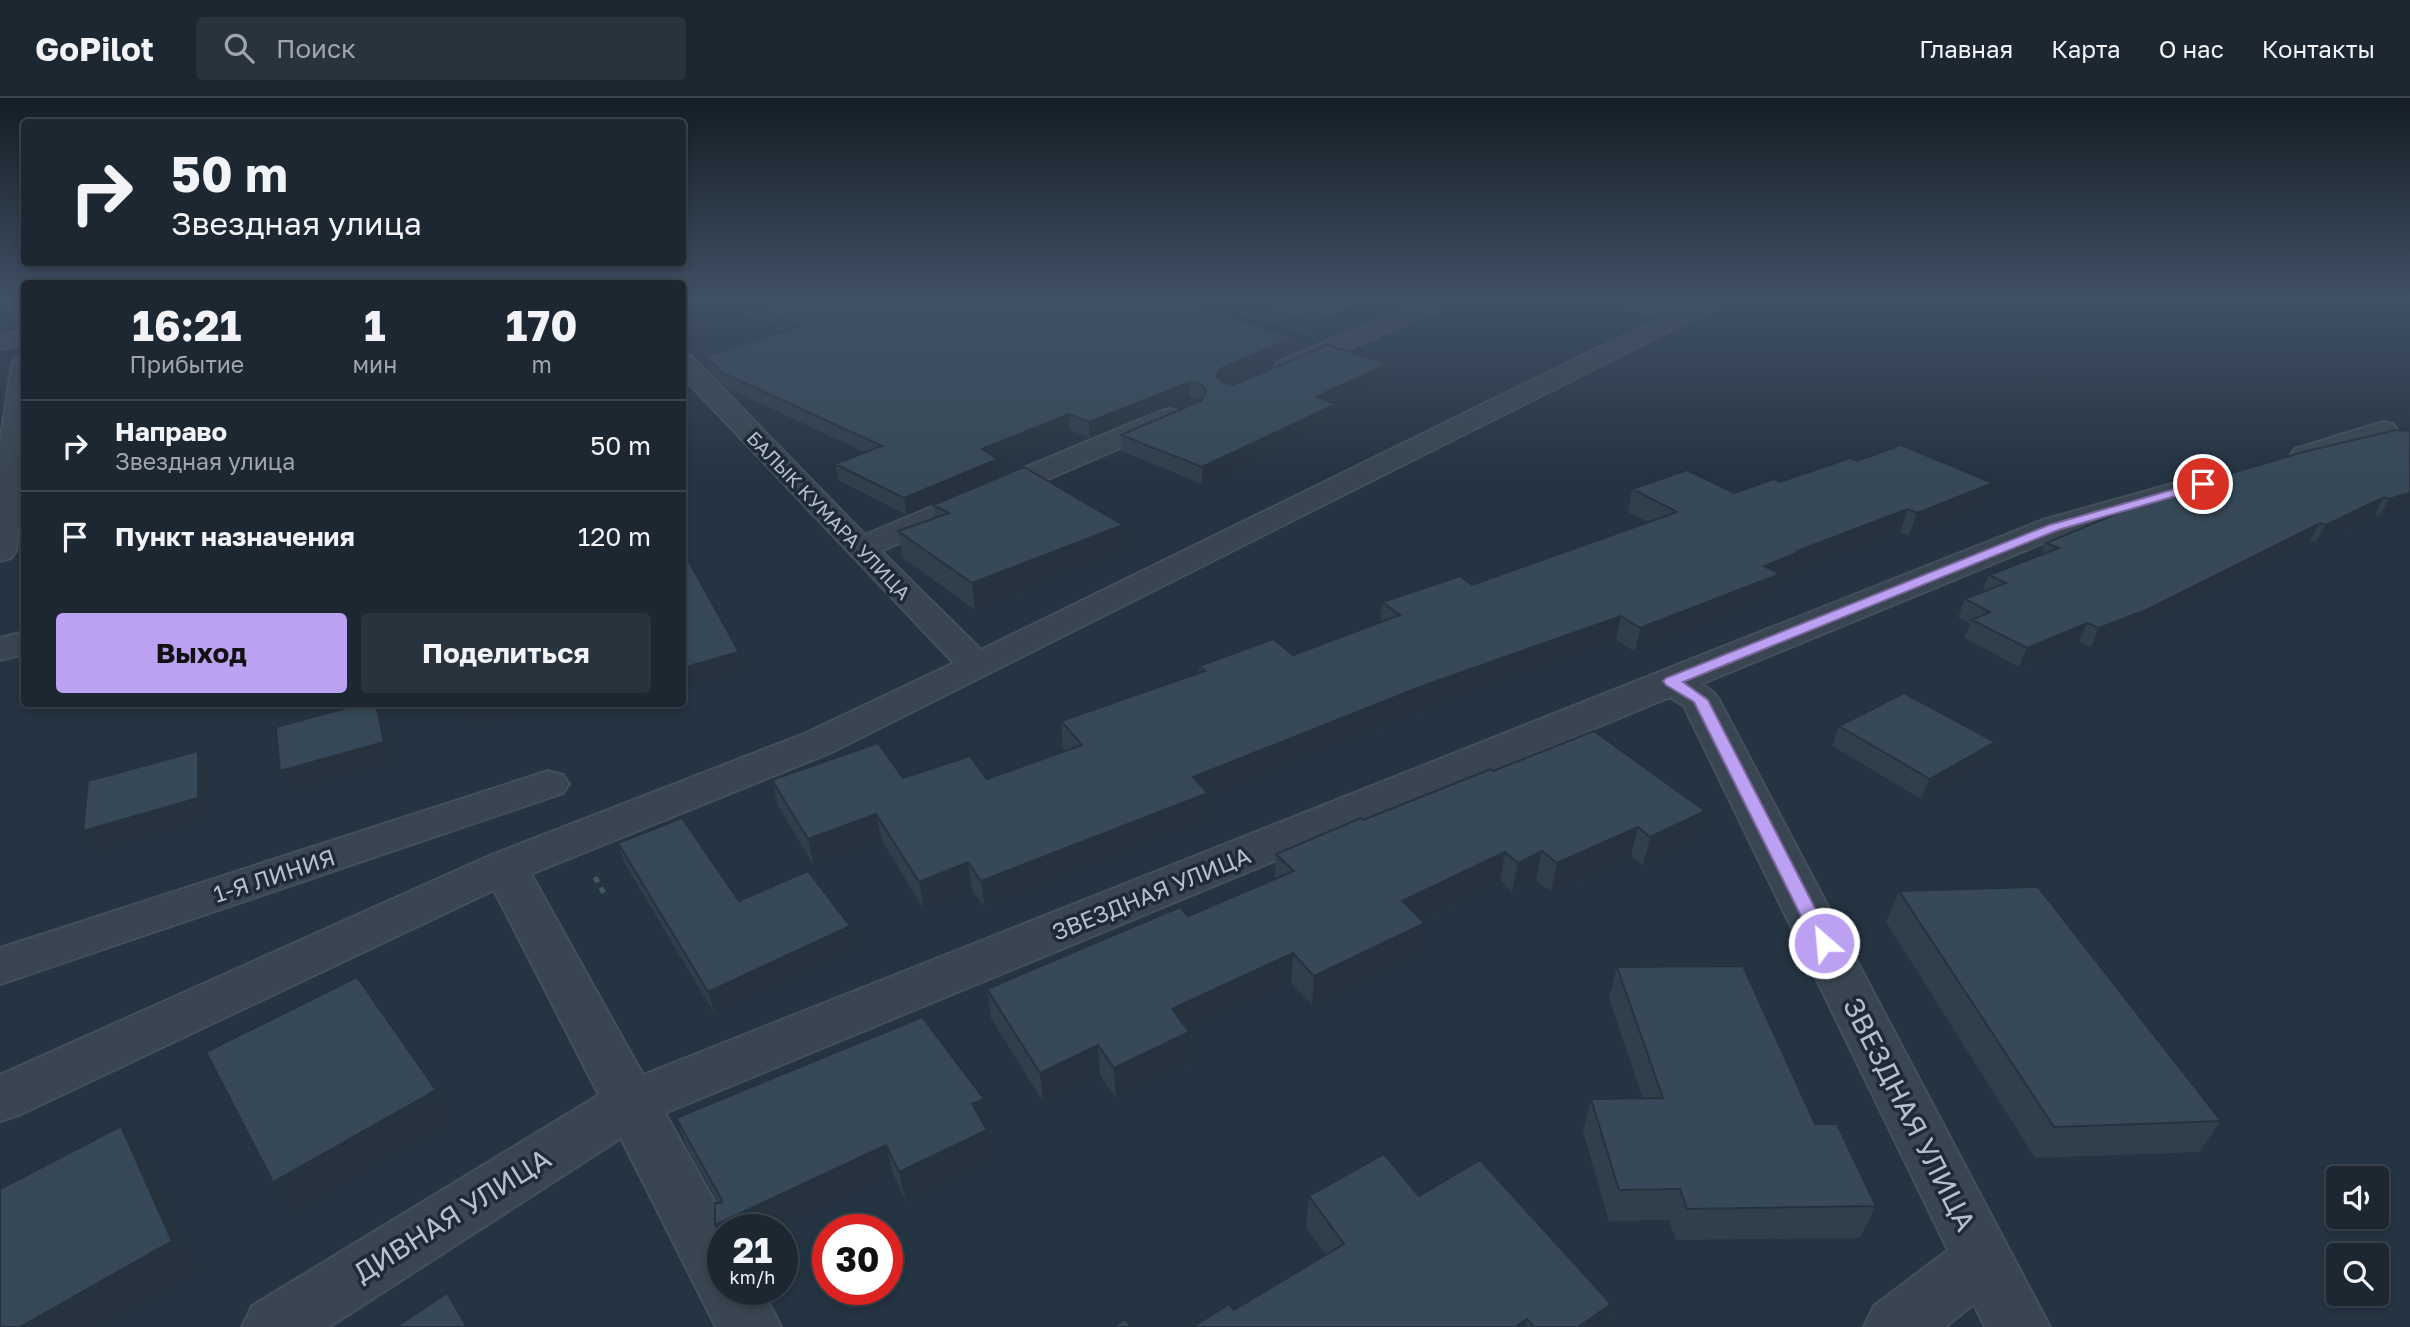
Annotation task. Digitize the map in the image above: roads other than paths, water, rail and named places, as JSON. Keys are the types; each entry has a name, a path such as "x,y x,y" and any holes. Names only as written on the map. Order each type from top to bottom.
{"street":[{"path":"1266,375 1307,358"},
{"path":"0,1099 505,867 818,743 1596,358"},
{"name":"БАЛЫК КУМАРА УЛИЦА","path":"686,365 977,666"},
{"path":"0,551 21,388"},
{"path":"860,548 1191,408"},
{"path":"2274,464 2383,430"},
{"name":"ЗВЕЗДНАЯ УЛИЦА","path":"631,1104 2054,527 2235,475"},
{"path":"0,649 21,644"},
{"name":"ЗВЕЗДНАЯ УЛИЦА","path":"1671,681 1700,700 2018,1327"},
{"name":"1-Я ЛИНИЯ","path":"0,965 548,784"},
{"path":"505,867 707,1247"},
{"name":"ДИВНАЯ УЛИЦА","path":"274,1327 631,1104"},
{"name":"ЗВЕЗДНАЯ УЛИЦА","path":"1896,1327 1984,1259"},
{"path":"737,1305 749,1327"}]}
